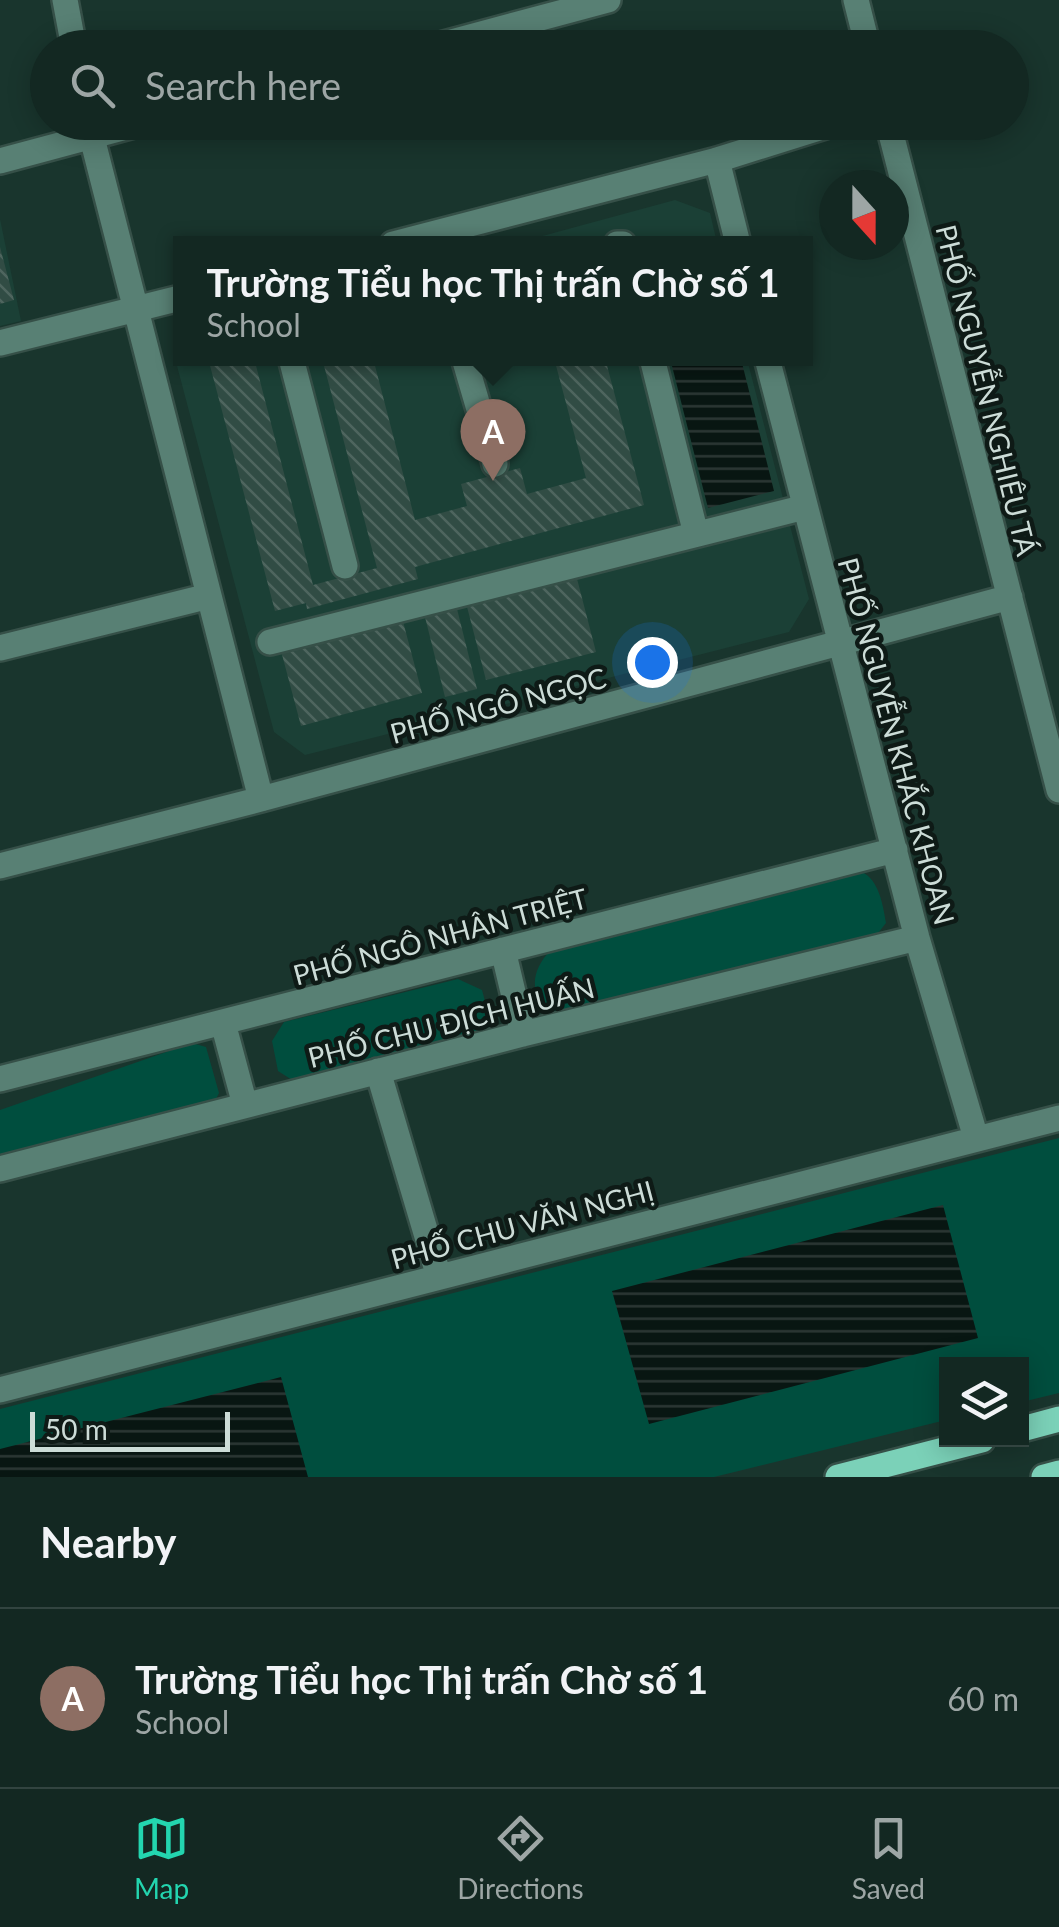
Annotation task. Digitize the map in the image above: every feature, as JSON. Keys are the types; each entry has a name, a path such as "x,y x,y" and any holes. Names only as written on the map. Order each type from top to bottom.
{"main road":[{"path":"1029,1427 1059,1419"},
{"path":"838,1477 955,1447"},
{"path":"1044,1477 1059,1473"}],"street":[{"path":"65,0 71,30"},
{"path":"496,30 608,0"},
{"path":"856,0 864,30"},
{"path":"0,160 59,140"},
{"path":"92,140 261,800"},
{"path":"441,236 781,140"},
{"name":"PHỐ NGUYỄN NGHIÊU TÁ","path":"893,140 1059,790"},
{"path":"717,160 736,236"},
{"path":"0,343 173,300"},
{"path":"292,366 345,566"},
{"path":"466,366 495,464"},
{"path":"654,366 696,534"},
{"name":"PHỐ NGUYỄN KHẮC KHOAN","path":"770,366 917,938 976,1138"},
{"path":"270,642 805,507"},
{"path":"0,648 209,596"},
{"name":"PHỐ NGÔ NGỌC","path":"0,866 261,800 1010,597"},
{"name":"PHỐ NGÔ NHÂN TRIỆT","path":"0,1079 895,850"},
{"name":"PHỐ CHU ĐỊCH HUẤN","path":"0,1169 523,1034 917,938"},
{"path":"503,950 523,1034"},
{"path":"223,1023 245,1105"},
{"path":"378,1071 439,1277"},
{"name":"PHỐ CHU VĂN NGHỊ","path":"0,1390 1059,1118"}],"shaded area":[{"path":"675,200 710,213 715,236 542,236"},
{"path":"0,219 21,321 0,326"},
{"path":"177,366 749,366 809,599 789,632 305,755 274,732"},
{"path":"672,366 743,366 774,491 708,508"},
{"path":"862,872 876,887 886,923 875,937 554,1017 536,993 539,967 551,950"},
{"path":"458,979 482,990 491,1023 481,1039 300,1085 278,1071 272,1041 284,1022"},
{"path":"192,1043 206,1047 219,1093 210,1111 0,1165 0,1110"},
{"path":"1059,1138 1059,1393 1029,1400 1029,1357 939,1357 939,1422 714,1477 0,1477 0,1409"},
{"path":"943,1205 978,1338 649,1424 612,1291"},
{"path":"281,1377 308,1477 0,1477 0,1449"}],"building":[{"path":"0,247 14,300 0,304"},
{"path":"210,366 256,366 313,585 377,568 324,366 375,366 415,520 467,506 461,484 520,468 527,494 586,478 556,366 607,366 644,505 415,567 418,579 307,609 306,603 275,611"},
{"path":"575,571 596,652 486,680 465,599"},
{"path":"456,605 477,689 445,697 424,613"},
{"path":"401,614 422,693 301,726 280,647"}],"place":[{"name":"Trường Tiểu học Thị trấn Chờ số 1","path":"493,481"}]}
